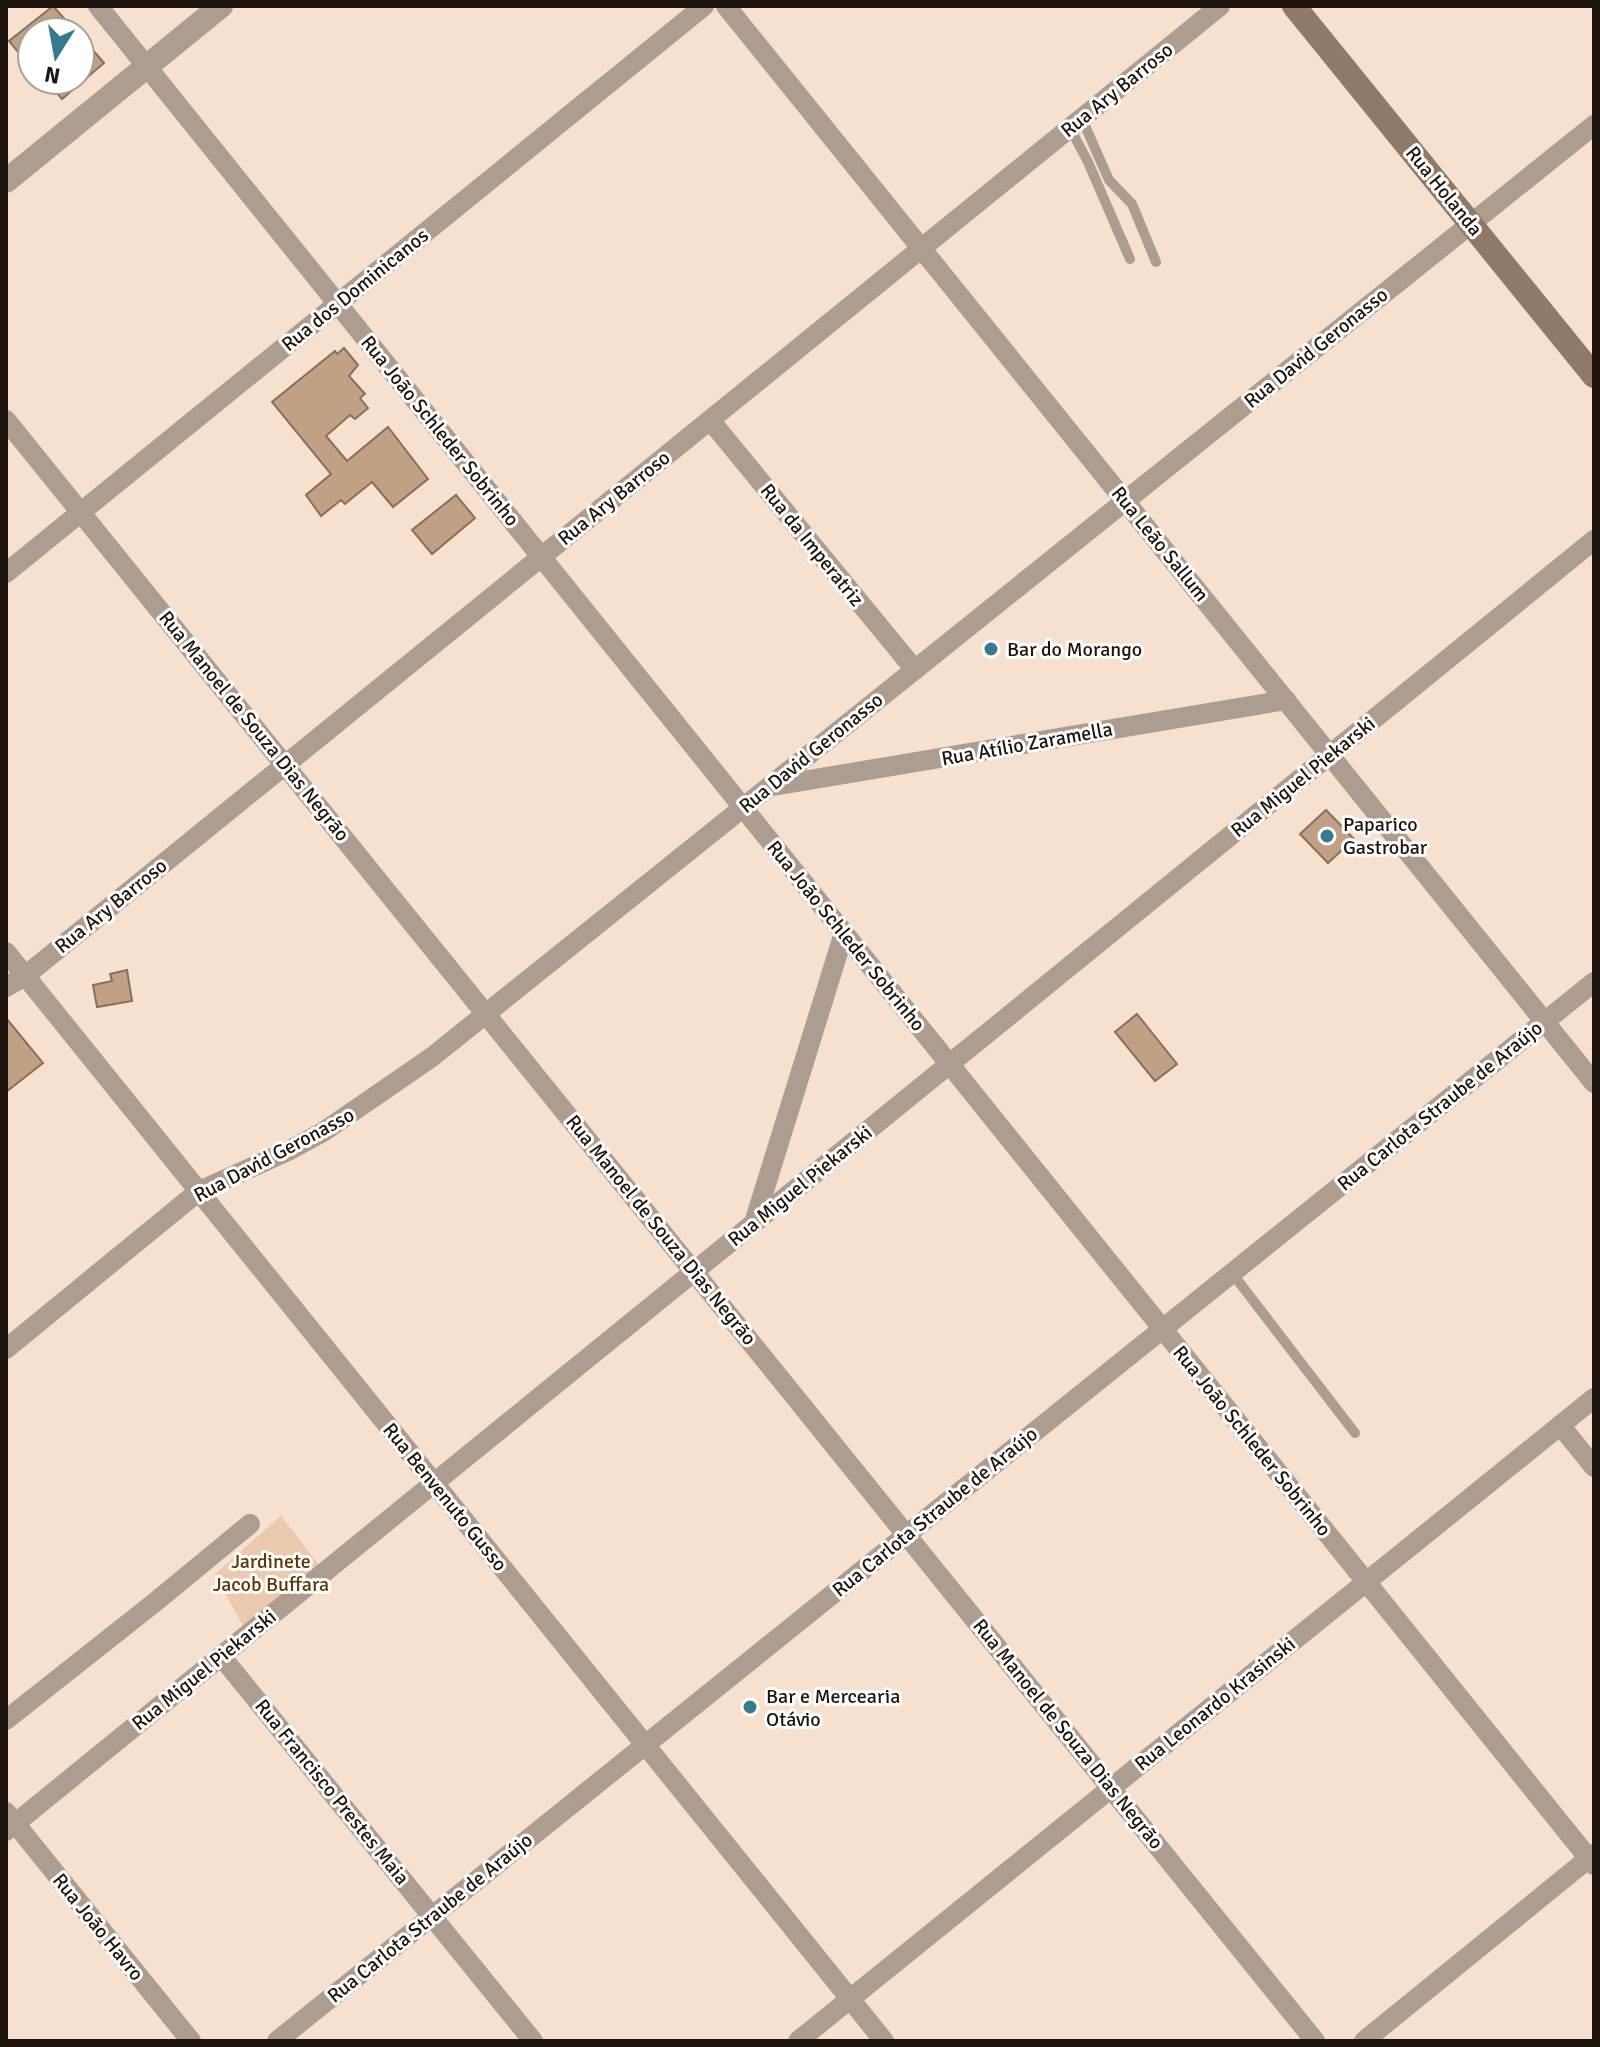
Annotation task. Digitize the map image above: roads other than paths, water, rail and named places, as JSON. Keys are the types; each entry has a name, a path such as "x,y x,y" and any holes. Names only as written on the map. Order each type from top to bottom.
{"main road":[{"name":"Rua Holanda","path":"1294,6 1594,376"}],"street":[{"name":"Rua João Schleder Sobrinho","path":"98,6 1592,1859"},
{"path":"6,181 221,6"},
{"name":"Rua dos Dominicanos","path":"6,573 704,6"},
{"name":"Rua Leão Sallum","path":"726,6 1594,1083"},
{"name":"Rua Ary Barroso","path":"6,987 25,976 1220,6"},
{"name":"Rua David Geronasso","path":"6,1349 199,1191 288,1151 346,1118 420,1066 1594,125"},
{"name":"Rua Manoel de Souza Dias Negrão","path":"6,420 1315,2041"},
{"name":"Rua da Imperatriz","path":"710,420 915,670"},
{"name":"Rua Miguel Piekarski","path":"9,1822 221,1656 1594,540"},
{"name":"Rua Atílio Zaramella","path":"769,787 1286,700"},
{"path":"754,1223 844,933"},
{"name":"Rua Benvenuto Gusso","path":"6,952 884,2041"},
{"name":"Rua Carlota Straube de Araújo","path":"277,2041 1594,982"},
{"name":"Rua Leonardo Krasinski","path":"798,2041 1594,1398"},
{"path":"1560,1425 1594,1467"},
{"path":"6,1720 250,1524"},
{"name":"Rua Francisco Prestes Maia","path":"221,1656 533,2041"},
{"name":"Rua João Havro","path":"9,1822 191,2041"},
{"path":"1364,2041 1592,1859"}],"lane":[{"path":"1076,124 1088,162 1130,259"},
{"path":"1076,124 1109,180 1132,204 1156,262"},
{"path":"1232,1273 1355,1433"}],"place":[{"name":"Bar do Morango","path":"991,649"},
{"name":"Paparico Gastrobar","path":"1327,836"},
{"name":"Bar e Mercearia Otávio","path":"750,1707"}],"park label":[{"name":"Jardinete Jacob Buffara","path":"271,1572"}]}
